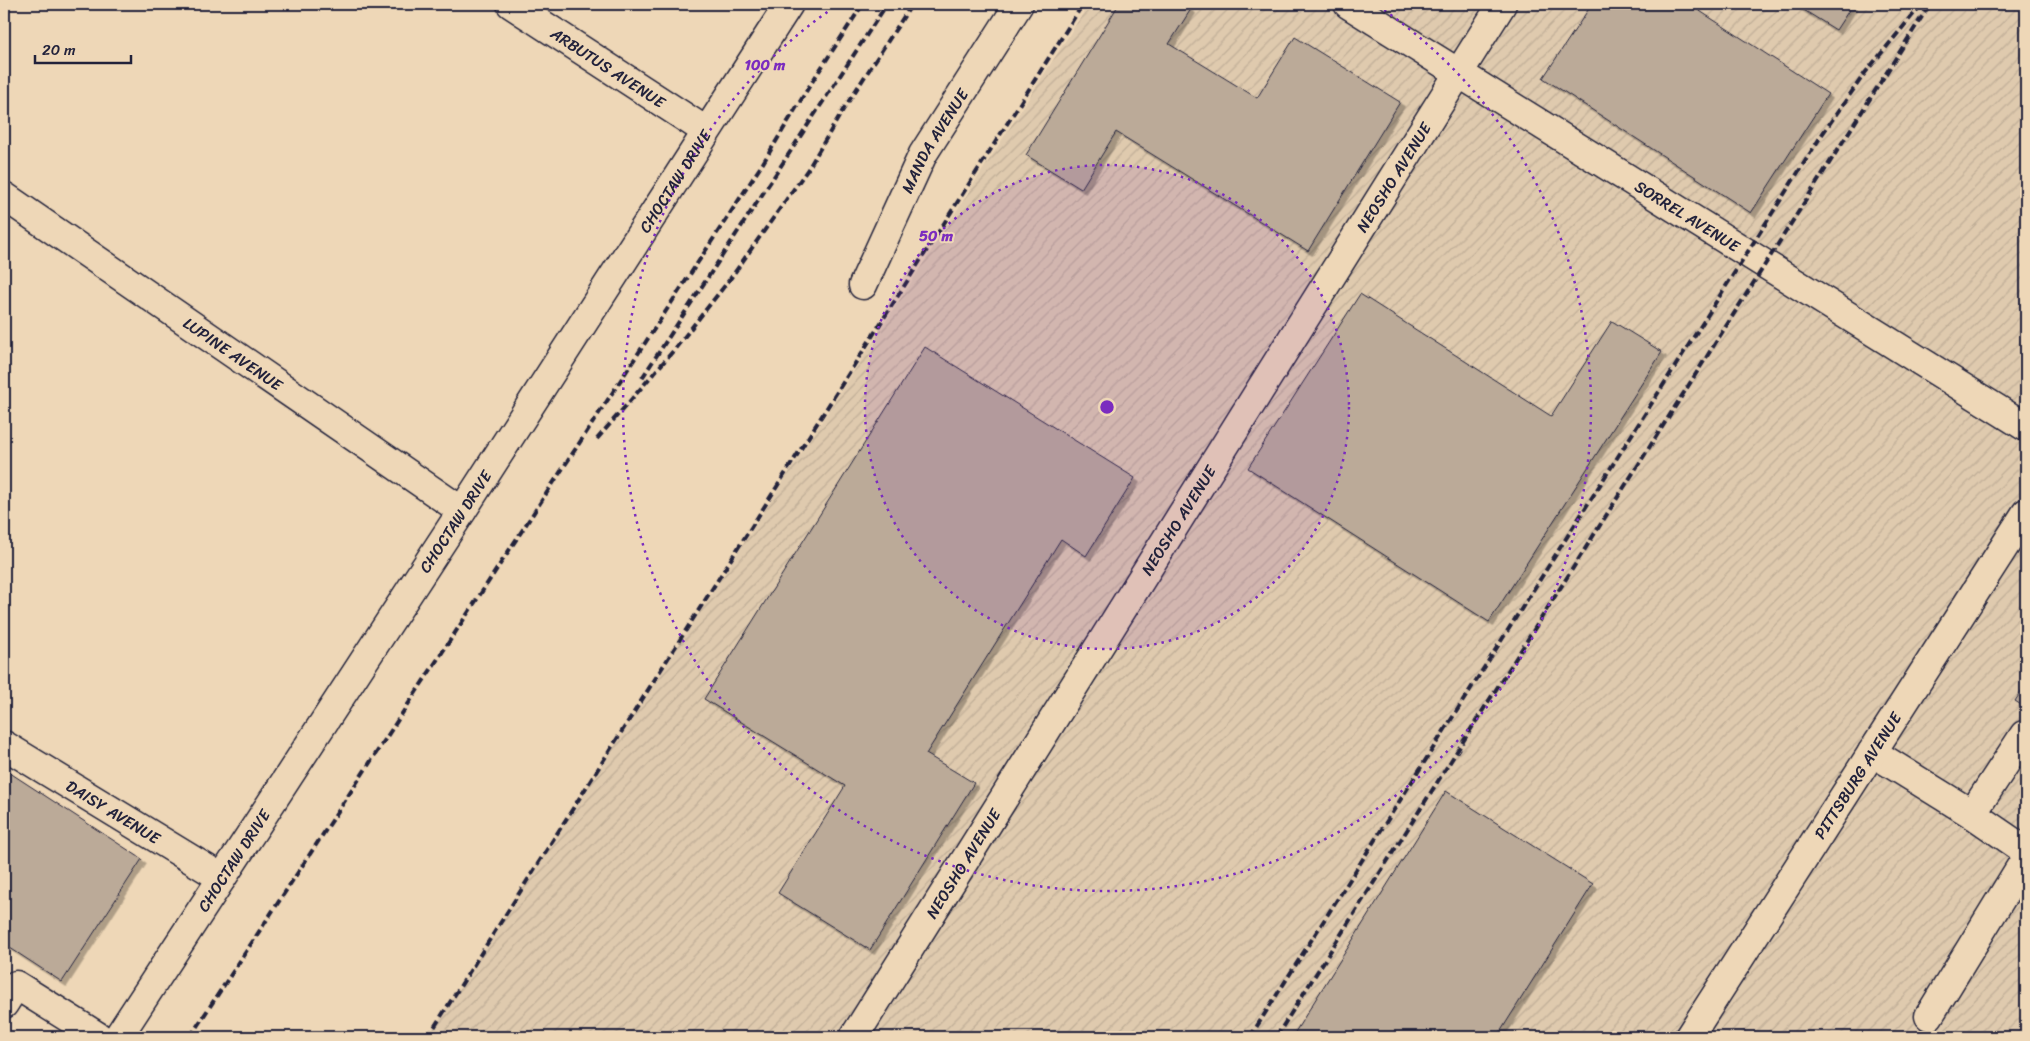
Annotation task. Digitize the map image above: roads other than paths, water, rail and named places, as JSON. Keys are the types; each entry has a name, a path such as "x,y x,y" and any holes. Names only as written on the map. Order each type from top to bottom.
{"street":[{"name":"ARBUTUS AVENUE","path":"511,4 706,131"},
{"name":"CHOCTAW DRIVE","path":"118,1037 462,511 789,4"},
{"name":"MANDA AVENUE","path":"863,285 923,154 1019,4"},
{"name":"SORREL AVENUE","path":"1348,4 2026,427"},
{"name":"NEOSHO AVENUE","path":"854,1037 1502,4"},
{"name":"LUPINE AVENUE","path":"4,196 462,511"},
{"name":"PITTSBURG AVENUE","path":"1689,1037 2026,514"},
{"path":"1972,814 2024,735"},
{"name":"DAISY AVENUE","path":"4,745 222,878"},
{"path":"1872,752 2026,850"},
{"path":"1929,1016 2026,858"},
{"path":"4,1004 16,985 99,1037"}],"railway":[{"path":"190,1037 763,163 810,85 863,4"},
{"path":"642,378 887,4"},
{"path":"597,439 674,350 730,279 808,169 843,110 912,4"},
{"path":"428,1037 1083,4"},
{"path":"1250,1037 1823,133 1865,73 1922,4"},
{"path":"1276,1037 1930,4"}]}
